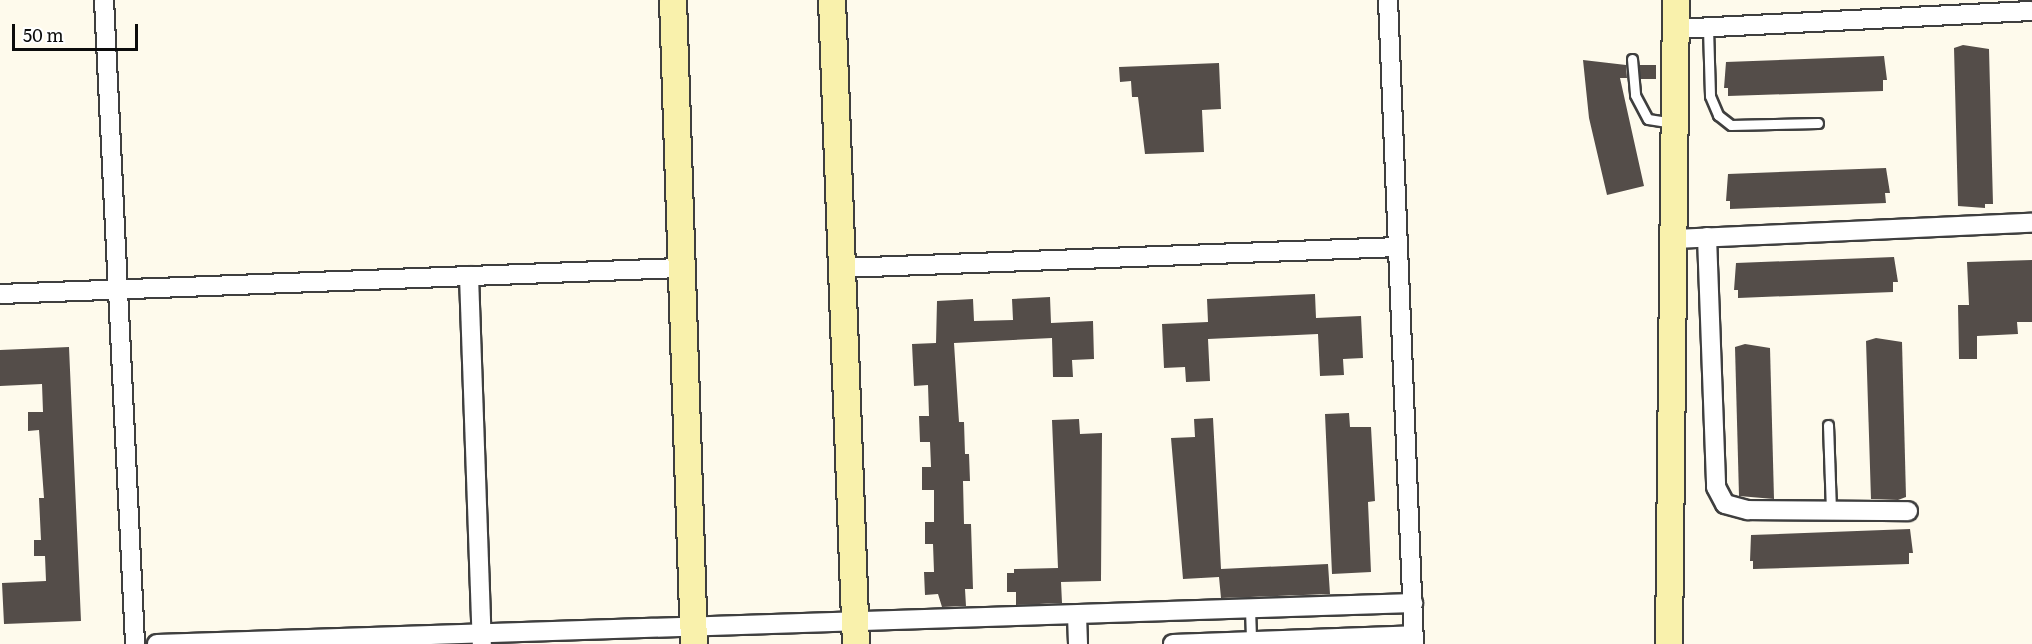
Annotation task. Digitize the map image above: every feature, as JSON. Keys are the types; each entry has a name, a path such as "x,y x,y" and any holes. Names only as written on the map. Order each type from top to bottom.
{"main road":[{"path":"673,0 693,635"},
{"path":"832,0 856,633"},
{"path":"1670,644 1676,0"}],"street":[{"path":"104,0 135,644"},
{"path":"1173,644 1414,639 1388,0"},
{"path":"1676,29 2032,11"},
{"path":"1673,239 2032,223"},
{"path":"1707,237 1716,487 1725,504 1748,510 1908,511"},
{"path":"842,268 1398,247"},
{"path":"0,294 680,268"},
{"path":"469,276 482,639"},
{"path":"157,644 856,633 1077,615 1413,603"},
{"path":"1077,615 1078,644"}],"lane":[{"path":"1708,28 1710,96 1718,115 1731,125 1818,123"},
{"path":"1632,59 1635,95 1648,119 1675,123"},
{"path":"1828,425 1831,511"},
{"path":"1250,609 1251,643"}],"building":[{"path":"1963,45 1989,49 1993,204 1985,204 1985,208 1958,206 1954,48"},
{"path":"1884,56 1887,80 1883,80 1883,91 1728,96 1728,88 1724,88 1726,62"},
{"path":"1583,60 1626,65 1627,78 1620,78 1644,186 1607,195 1589,118"},
{"path":"1219,63 1221,109 1202,110 1204,152 1145,154 1138,97 1132,97 1131,81 1120,82 1119,67"},
{"path":"1639,65 1656,65 1656,79 1639,79"},
{"path":"1886,168 1890,193 1885,193 1886,203 1730,209 1730,201 1726,201 1728,174"},
{"path":"1894,257 1898,282 1893,282 1893,292 1738,298 1738,290 1734,290 1736,263"},
{"path":"2032,260 2032,322 2017,322 2018,334 1977,336 1977,359 1959,359 1958,305 1969,305 1967,262"},
{"path":"1315,294 1316,318 1361,316 1363,358 1343,359 1344,375 1320,376 1318,334 1208,339 1210,381 1186,382 1185,367 1164,368 1162,324 1208,322 1207,299"},
{"path":"1050,297 1051,323 1093,321 1094,359 1072,360 1073,377 1053,377 1052,338 954,343 959,422 964,422 965,454 969,454 970,481 963,481 964,524 971,524 973,589 965,589 966,606 942,607 938,594 925,595 924,572 934,572 933,544 925,544 925,522 934,522 934,490 922,490 922,467 931,467 930,442 920,442 919,416 929,416 928,385 914,386 912,344 936,343 937,301 973,299 974,321 1013,320 1012,299"},
{"path":"1876,338 1902,342 1906,497 1898,500 1871,499 1866,341"},
{"path":"1745,344 1770,348 1774,499 1739,496 1735,347"},
{"path":"69,347 81,621 4,624 2,583 46,581 45,556 34,556 34,540 41,540 39,498 44,498 39,430 28,431 28,412 43,412 42,384 0,386 0,350"},
{"path":"1349,413 1350,427 1371,427 1375,501 1368,502 1371,572 1332,574 1325,414"},
{"path":"1213,418 1221,569 1328,564 1330,594 1221,598 1219,577 1183,579 1171,438 1195,437 1194,419"},
{"path":"1079,419 1080,434 1102,433 1101,581 1061,582 1062,603 1016,605 1016,592 1007,592 1007,573 1014,573 1014,569 1058,568 1052,420"},
{"path":"1910,529 1913,553 1909,553 1909,564 1753,569 1753,561 1750,561 1751,535"}]}
